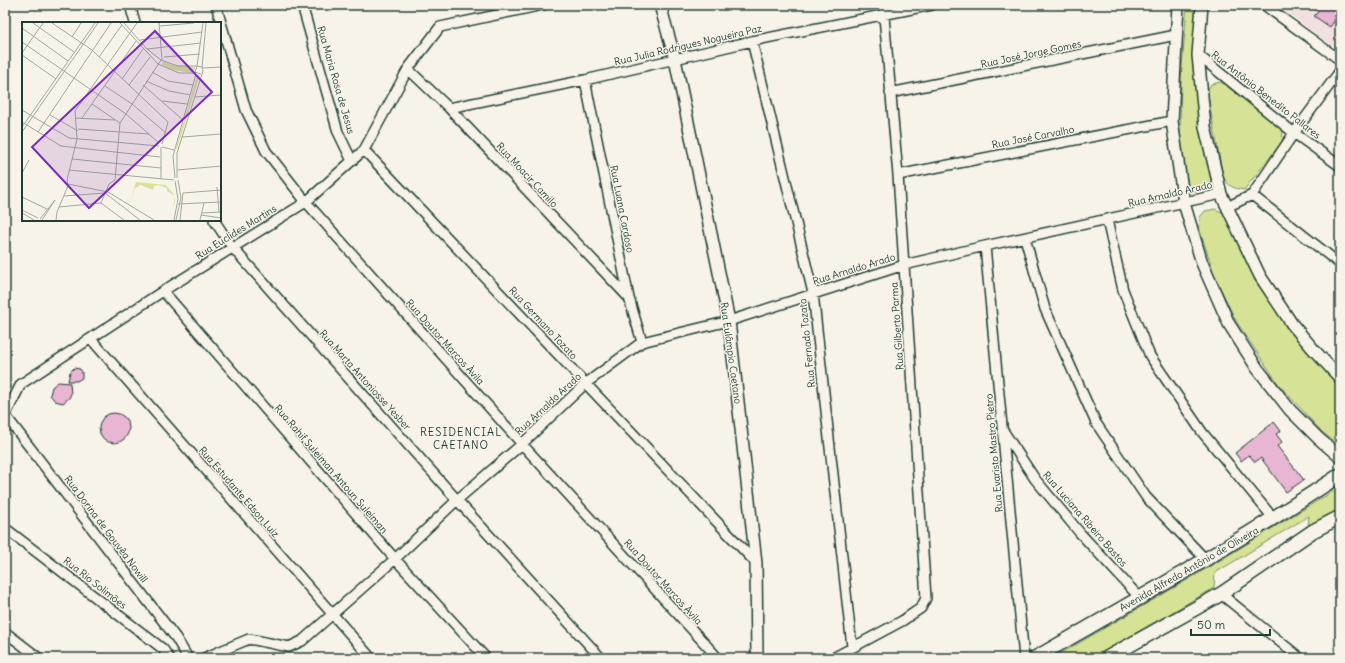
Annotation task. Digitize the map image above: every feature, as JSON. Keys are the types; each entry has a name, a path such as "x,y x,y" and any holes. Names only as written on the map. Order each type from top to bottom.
{"main road":[{"name":"Avenida Alfredo Antônio de Oliveira","path":"1035,658 1206,560 1274,519 1340,475"},
{"path":"1107,658 1221,594 1313,530 1340,516"}],"street":[{"path":"130,5 135,22"},
{"name":"Rua Doutor Marcos Àvila","path":"216,5 221,22"},
{"name":"Rua Maria Rosa de Jesus","path":"302,5 338,132 352,161"},
{"name":"Rua Euclides Martins","path":"5,415 21,384 162,291 306,202 364,150 408,69 440,28 543,5"},
{"name":"Rua Eulâmpio Caetano","path":"660,5 674,59 729,321 756,563 757,658"},
{"name":"Rua Gilberto Parma","path":"852,647 902,621 921,608 926,598 898,175 883,5"},
{"name":"Rua Julia Rodrigues Nogueira Paz","path":"449,108 585,80 752,41 932,5"},
{"path":"1178,5 1172,121 1184,203 1202,263 1229,324 1257,368 1290,410 1318,438 1340,457"},
{"path":"1202,5 1198,55 1205,127 1221,194 1260,276 1301,334 1340,378"},
{"path":"1264,5 1340,60"},
{"name":"Rua Doutor Marcos Àvila","path":"221,22 246,110 266,151 306,202 522,444 718,658"},
{"name":"Rua José Jorge Gomes","path":"890,94 1176,35"},
{"name":"Rua Fernado Tozato","path":"752,41 813,293 852,647"},
{"name":"Rua Antônio Benedito Pallares","path":"1198,55 1294,132 1340,166"},
{"name":"Rua Moacir Camilo","path":"408,69 449,108 628,298"},
{"path":"1227,207 1252,195 1294,132 1340,71"},
{"name":"Rua Luana Cardoso","path":"585,80 628,298 642,342"},
{"name":"Rua José Carvalho","path":"898,175 1172,121"},
{"name":"Rua Germano Tozato","path":"364,150 756,563"},
{"name":"Rua Arnaldo Arado","path":"204,658 249,639 289,647 302,641 395,559 457,500 522,444 585,384 642,342 729,321 904,265 1221,194"},
{"path":"1252,195 1340,264"},
{"path":"1107,220 1122,290 1150,356 1202,432 1274,519"},
{"name":"Rua Marta Antoniosse Yesber","path":"215,221 232,247 457,500 601,658"},
{"path":"1025,238 1045,309 1096,423 1146,497 1206,560"},
{"name":"Rua Evaristo Mastro Pietro","path":"985,246 1024,658"},
{"name":"Rua Rahif Suleiman Antoun Suleiman","path":"162,291 395,559 486,658"},
{"name":"Rua Estudante Edson Luiz","path":"91,339 371,658"},
{"name":"Rua Dorina de Gouvêa Nowill","path":"5,415 176,638 188,658"},
{"name":"Rua Luciana Ribeiro Bastos","path":"1003,431 1036,479 1080,533 1140,598"},
{"name":"Rua Rio Solimões","path":"5,528 163,649 169,658"},
{"path":"1221,594 1300,658"},
{"path":"5,632 39,658"},
{"path":"832,658 852,647"}],"shaded area":[{"path":"1277,5 1309,5 1318,12 1315,16 1330,27 1340,13 1340,35 1332,46"}],"green space":[{"path":"1187,5 1197,5 1194,73 1201,127 1215,189 1199,190 1189,193 1180,132 1181,80"},
{"path":"1221,82 1277,123 1283,130 1282,142 1244,190 1237,189 1232,186 1223,177 1207,91 1211,84"},
{"path":"1215,209 1224,213 1245,257 1268,298 1340,382 1340,446 1322,432 1279,385 1236,321 1216,279 1199,228 1200,217 1205,211"},
{"path":"1340,487 1340,511 1326,516 1308,528 1309,516 1215,573 1214,588 1093,658 1053,658 1196,575"}],"building":[{"path":"1309,5 1340,5 1340,13 1330,27 1314,16 1318,12"},
{"path":"74,368 80,369 82,372 82,378 77,381 68,381 70,372"},
{"path":"58,382 70,383 71,394 63,403 55,401 50,395 52,387"},
{"path":"114,413 125,417 129,428 125,439 114,443 103,439 99,428 103,417"},
{"path":"1274,422 1281,431 1276,434 1282,442 1277,446 1304,480 1286,492 1261,458 1255,462 1249,455 1241,461 1235,453"}],"district":[{"name":"RESIDENCIAL CAETANO","path":"461,438"}]}
